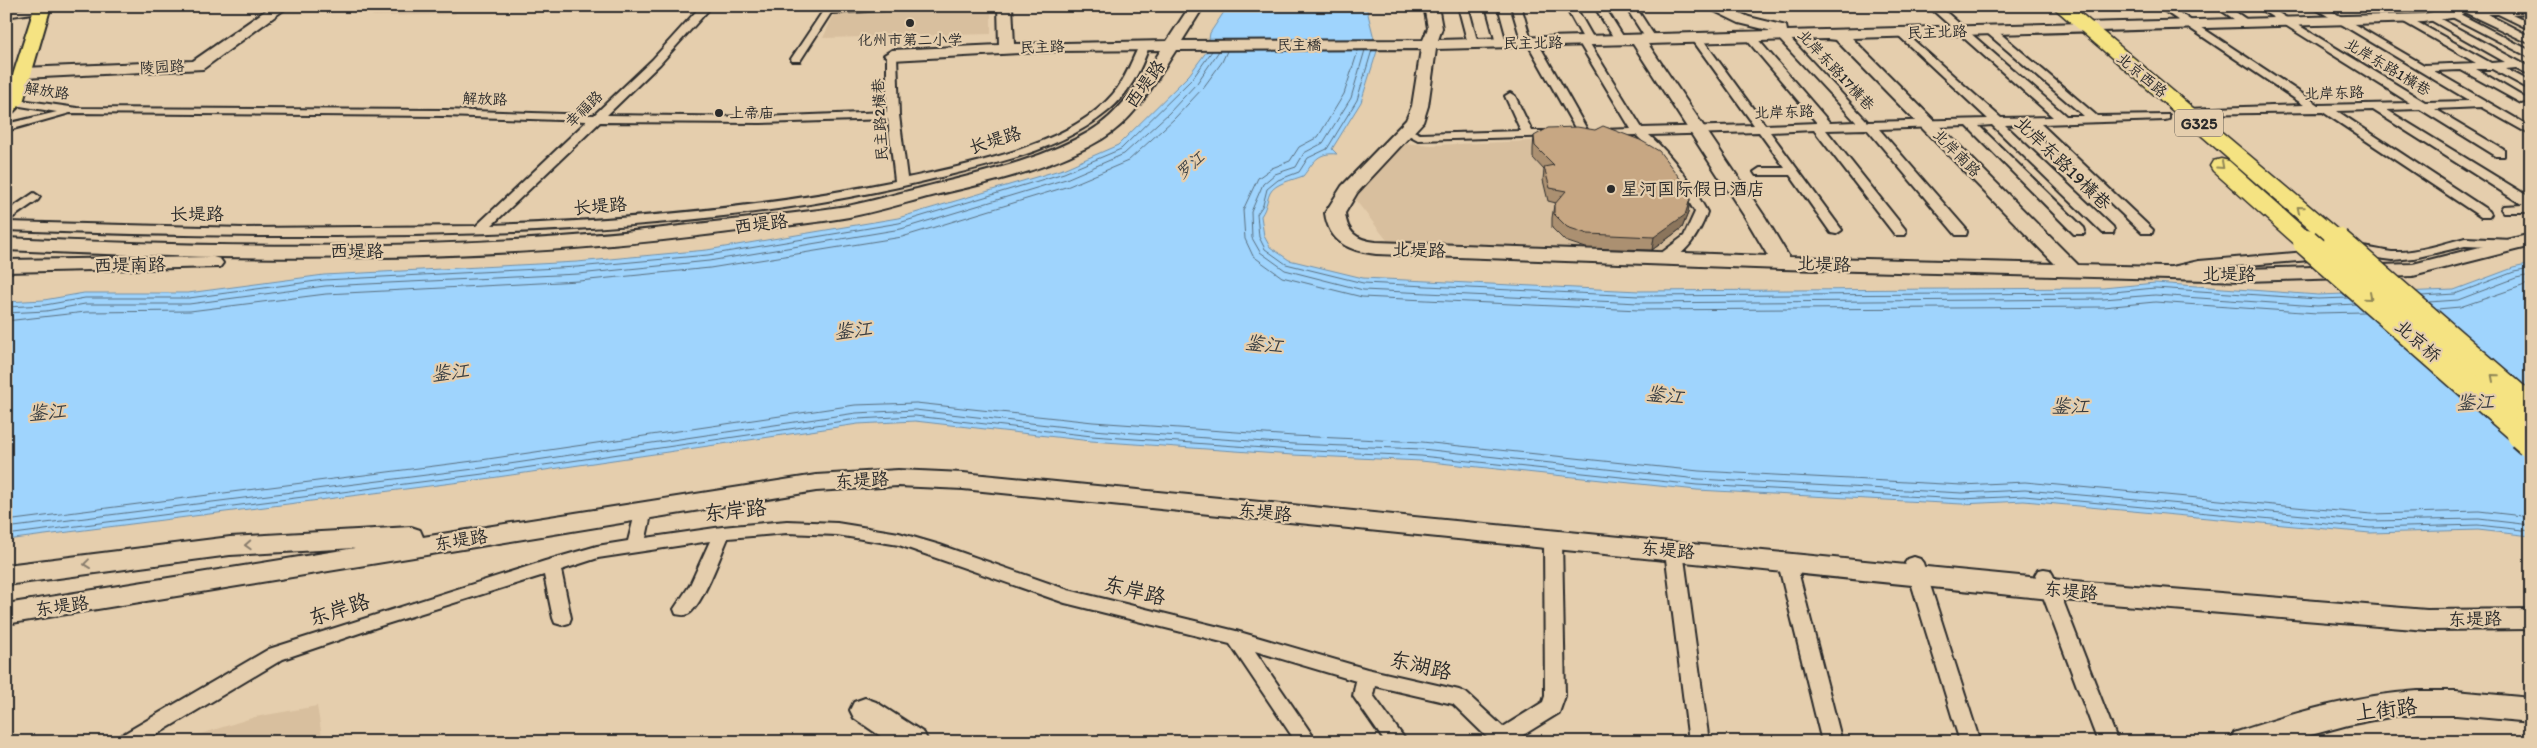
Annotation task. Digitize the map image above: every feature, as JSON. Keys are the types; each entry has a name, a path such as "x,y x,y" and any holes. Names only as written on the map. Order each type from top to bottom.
{"highway":[{"name":"北京西路","path":"2040,6 2165,117 2326,246"},
{"name":"北京西路","path":"2061,6 2186,112 2326,246"},
{"name":"北京桥","path":"2326,246 2531,408"},
{"name":"北京桥","path":"2326,246 2531,440"}],"main road":[{"name":"陵园路","path":"23,73 197,66 282,6"},
{"path":"1006,6 1006,48"},
{"name":"西堤路","path":"6,244 94,248 356,252 538,248 782,221 872,206 1003,173 1052,156 1108,127 1128,108 1157,71 1197,6"},
{"name":"北堤路","path":"1431,6 1435,28 1429,44 1420,106 1414,122 1407,136 1349,190 1338,206 1335,221 1342,234 1354,245 1376,248 1621,258 1665,257 1782,263 2246,275 2394,272 2433,266 2522,242"},
{"path":"1711,6 1727,13 1776,28 1805,33 1840,35"},
{"path":"10,105 23,73 43,7"},
{"name":"民主北路","path":"1407,44 1752,38 2287,23 2432,18 2464,10"},
{"path":"1715,38 1732,38 1736,33 1736,26 1727,13"},
{"name":"北岸南路","path":"1840,35 2073,271"},
{"path":"1637,40 1782,263"},
{"name":"民主橋","path":"1192,45 1407,44"},
{"name":"民主路","path":"892,55 1006,48 1192,45"},
{"name":"西堤南路","path":"6,266 210,263 241,257 249,249"},
{"name":"东堤路","path":"6,601 818,471 902,466 968,470 1916,570 2398,618 2531,618"},
{"name":"东堤路","path":"6,614 816,482 870,478 930,479 1788,563 1916,570"},
{"path":"6,575 230,546 419,536"},
{"name":"东堤路","path":"2047,582 2415,606 2531,604"},
{"name":"上街路","path":"2245,742 2311,722 2383,706 2464,702 2531,710"},
{"path":"866,710 913,742"}],"street":[{"name":"幸福路","path":"478,231 656,62 707,6"},
{"path":"796,59 828,10 904,6"},
{"path":"1464,6 1473,44"},
{"path":"1491,6 1501,43"},
{"path":"1516,6 1530,43 1582,133"},
{"path":"1570,6 1587,41 1638,131 1662,152 1684,182 1701,212 1695,232 1686,243 1665,257"},
{"path":"1599,6 1637,40"},
{"path":"1630,6 1637,40"},
{"path":"1933,6 2062,120"},
{"path":"2162,6 2190,26 2485,214"},
{"path":"2220,6 2248,24"},
{"name":"北岸东路1横巷","path":"2260,6 2500,153"},
{"path":"2316,6 2531,132"},
{"path":"6,14 43,7"},
{"path":"2464,10 2528,12"},
{"path":"2464,10 2531,41"},
{"path":"2464,10 2531,56"},
{"path":"2499,11 2531,27"},
{"path":"2432,18 2531,72"},
{"path":"2405,19 2531,87"},
{"path":"1991,31 2094,118"},
{"name":"北岸东路19横巷","path":"1902,33 2108,230"},
{"name":"北岸东路17横巷","path":"1783,37 1867,125 1961,232"},
{"path":"1752,38 1900,232"},
{"path":"1697,39 1836,230"},
{"name":"长堤路","path":"6,226 205,232 478,231 608,224 839,196 901,183 1012,154 1081,125 1103,110 1122,90 1140,60 1144,46"},
{"name":"民主路2横巷","path":"892,55 893,114 901,183"},
{"path":"2421,68 2531,64"},
{"path":"2463,66 2522,100"},
{"path":"1510,96 1528,134"},
{"name":"北岸东路","path":"2186,112 2483,104"},
{"name":"解放路","path":"10,105 77,111 454,113 596,119 742,120 893,114"},
{"path":"2375,107 2531,206"},
{"name":"解放路","path":"6,128 77,111"},
{"name":"北岸东路","path":"1407,136 2165,117"},
{"path":"2030,120 2147,230"},
{"path":"1968,122 2079,231"},
{"path":"1760,172 1794,171"},
{"path":"6,218 34,197"},
{"path":"2508,209 2531,206"},
{"path":"2158,274 2200,265 2310,256 2326,246 2393,256 2414,254 2465,242 2522,242"},
{"path":"636,545 644,510"},
{"name":"东岸路","path":"127,742 276,654 551,565 597,552 764,528 810,527 845,530 889,537 934,548 1065,596 1236,638 1367,677"},
{"path":"683,609 698,587 722,533"},
{"path":"1504,740 1552,707 1555,696 1553,540"},
{"path":"1674,551 1699,742"},
{"path":"1788,563 1832,742"},
{"path":"551,565 562,618"},
{"path":"1916,570 1970,742"},
{"path":"2047,582 2108,742"},
{"path":"1236,638 1307,742"},
{"path":"1367,677 1363,696 1397,742"},
{"name":"东湖路","path":"1367,677 1459,698 1504,740"}],"shaded area":[{"path":"288,6 463,6 455,14 372,16 377,12 276,14"},
{"name":"化州市第二小学","path":"947,6 991,6 991,34 823,38 835,12"},
{"path":"1604,138 1686,194 1693,222 1664,250 1624,255 1390,244 1353,197 1403,143 1432,145"},
{"path":"317,706 323,742 182,742 194,736 255,717"}],"water":[{"path":"1228,6 1366,6 1377,51 1361,102 1332,149 1337,154 1324,155 1316,159 1303,176 1285,182 1272,190 1261,216 1264,236 1270,247 1289,260 1363,278 1639,291 2103,288 2155,283 2318,295 2454,290 2513,268 2531,264 2531,536 2478,530 2370,533 2024,501 1962,504 1697,490 1421,461 1293,455 1091,441 915,421 858,424 484,479 6,540 6,302 44,300 84,293 188,293 324,275 577,262 707,250 898,218 1063,169 1118,145 1189,75 1207,51 1210,33"}],"building":[{"name":"星河国际假日酒店","path":"1603,126 1640,140 1659,151 1685,185 1690,199 1685,215 1654,237 1588,234 1567,227 1554,214 1554,205 1566,191 1550,188 1544,167 1554,165 1535,146 1534,136 1548,128 1577,127 1595,130"}],"place":[{"name":"化州市第二小学","path":"910,23"},
{"name":"上帝庙","path":"719,113"},
{"name":"星河国际假日酒店","path":"1611,189"}],"water label":[{"name":"罗江","path":"1190,165"},
{"name":"鉴江","path":"853,330"},
{"name":"鉴江","path":"1264,344"},
{"name":"鉴江","path":"450,372"},
{"name":"鉴江","path":"1665,395"},
{"name":"鉴江","path":"2475,402"},
{"name":"鉴江","path":"2070,406"},
{"name":"鉴江","path":"47,412"}]}
